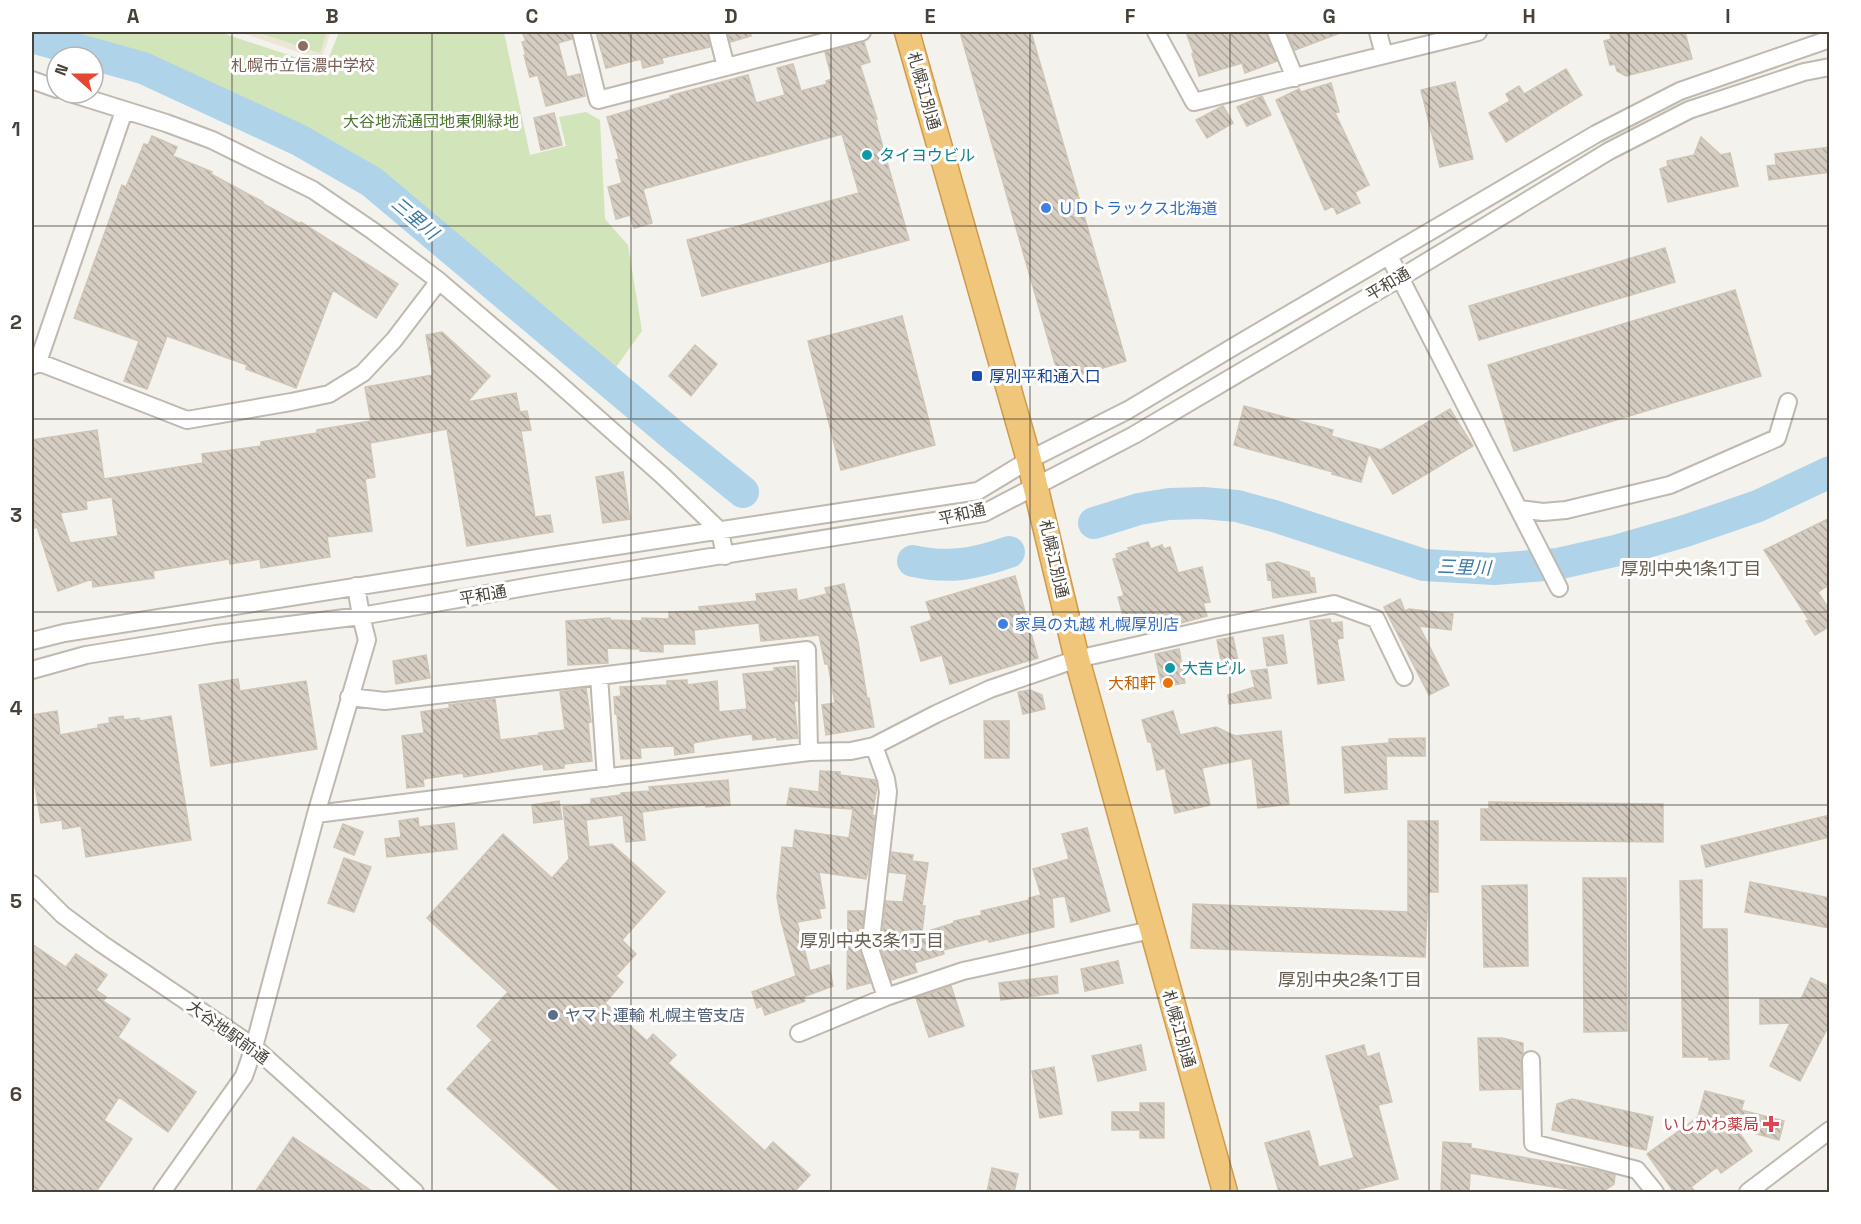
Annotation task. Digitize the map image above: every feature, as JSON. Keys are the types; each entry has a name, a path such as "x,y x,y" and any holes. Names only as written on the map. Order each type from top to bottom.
{"highway":[{"name":"札幌江別通","path":"907,32 1036,485 1077,659 1225,1192"}],"street":[{"path":"581,32 598,100 862,32"},
{"path":"717,32 726,67"},
{"path":"1156,32 1194,102 1478,32"},
{"path":"1276,32 1295,78"},
{"path":"1378,32 1384,55"},
{"name":"平和通","path":"32,641 64,633 356,586 978,491 1029,460 1128,410 1596,134 1680,91 1830,39"},
{"name":"平和通","path":"32,670 86,655 216,634 361,616 543,584 984,513 1134,435 1609,151 1689,111 1804,72 1830,67"},
{"path":"105,105 212,140 313,190 373,231 439,281 663,476 720,531 725,555"},
{"path":"124,111 35,364 187,420 291,402 329,394 363,374 394,340 439,281"},
{"path":"1389,256 1557,583"},
{"path":"1519,509 1543,512 1566,510 1670,485 1777,438 1788,402"},
{"path":"162,1192 244,1076 254,1047 316,814 367,640 356,586"},
{"path":"316,814 809,752 850,751 874,746 990,689 1077,659 1334,604 1376,618 1404,677"},
{"path":"349,697 385,701 807,650 809,752"},
{"path":"599,676 606,778"},
{"path":"874,746 886,779 888,792 870,949 886,997"},
{"name":"大谷地駅前通","path":"33,889 102,944 254,1047 415,1192"},
{"path":"799,1033 886,997 963,971 1151,930"},
{"path":"1531,1060 1533,1143 1638,1170 1655,1192"},
{"path":"1748,1192 1830,1130"}],"shaded area":[{"name":"札幌市立信濃中学校","path":"239,32 331,32 321,60"}],"green space":[{"name":"大谷地流通団地東側緑地","path":"42,32 219,32 325,67 339,32 504,32 530,155 566,146 559,117 586,112 600,120 605,219 628,245 642,331 611,374 303,136 187,76 105,51 105,45 85,45"},
{"path":"257,32 327,32 320,53"}],"building":[{"path":"522,32 571,32 572,39 558,43 567,77 580,74 585,96 546,106 538,75 530,77 522,42 526,41"},
{"path":"596,32 707,32 710,47 662,58 663,63 643,68 641,59 606,68"},
{"path":"728,32 750,32 751,36 730,42"},
{"name":"ＵＤトラックス北海道","path":"960,32 1031,32 1126,361 1060,381"},
{"path":"1186,32 1266,32 1277,61 1245,73 1242,63 1199,76"},
{"path":"1287,32 1340,32 1340,33 1295,50"},
{"path":"1685,32 1692,59 1626,76 1617,71 1615,64 1610,65 1604,41 1611,39 1610,34"},
{"path":"864,42 870,62 860,65 877,119 875,119 909,240 702,296 687,240 859,193 842,134 643,189 652,223 634,228 630,215 616,219 608,187 622,183 616,160 619,159 607,117 671,98 670,96 680,93 748,75 756,103 785,95 777,68 793,64 801,91 827,84 826,81 832,79 825,52"},
{"path":"1566,69 1582,95 1506,142 1489,113 1510,101 1506,94 1519,86 1524,94"},
{"path":"1455,82 1473,159 1440,167 1421,90"},
{"path":"1331,83 1339,112 1335,113 1369,185 1355,192 1360,203 1337,214 1333,206 1325,210 1276,100 1299,89 1301,92"},
{"path":"1262,96 1271,115 1247,126 1237,107"},
{"path":"1223,106 1233,123 1207,138 1196,120"},
{"path":"554,113 562,145 541,150 534,118"},
{"path":"152,136 177,147 173,156 212,172 211,174 262,203 300,224 301,222 398,284 376,318 333,290 296,388 246,369 247,365 167,336 147,389 124,381 139,341 74,318 122,185 126,187 144,144 148,145"},
{"path":"1701,137 1721,155 1730,153 1738,186 1668,202 1660,169 1668,166 1667,161 1694,155"},
{"path":"1830,147 1830,172 1769,180 1767,166 1776,165 1775,154"},
{"path":"1665,248 1675,282 1479,340 1469,306"},
{"path":"1735,290 1761,376 1514,451 1488,365"},
{"path":"902,316 935,445 841,470 808,341"},
{"path":"442,332 490,376 467,402 516,393 520,412 527,411 531,430 521,431 535,517 550,515 553,532 467,546 447,429 370,443 375,477 365,479 372,531 327,537 330,557 261,568 260,559 230,564 229,559 153,571 154,578 93,587 92,579 58,591 37,527 32,529 32,440 97,430 104,479 203,463 202,454 261,446 261,442 371,421 365,387 433,375 426,335","holes":["112,497 118,536 70,543 60,513 87,509 86,501"]},
{"path":"695,345 717,364 691,396 669,376"},
{"path":"1244,406 1333,430 1331,436 1381,450 1450,409 1473,446 1393,494 1369,453 1361,482 1234,445"},
{"path":"623,472 630,519 603,523 596,477"},
{"path":"1830,518 1830,584 1818,592 1830,611 1830,626 1815,635 1806,621 1809,620 1764,550"},
{"path":"1148,542 1151,549 1162,545 1164,549 1170,547 1178,573 1202,567 1210,602 1203,603 1207,616 1151,631 1150,629 1138,633 1137,627 1121,631 1116,617 1123,615 1118,597 1124,596 1113,559 1117,558 1116,554 1129,550 1128,548"},
{"path":"1278,562 1309,572 1310,578 1314,578 1316,592 1273,598 1271,579 1268,580 1266,564"},
{"path":"1015,576 1038,658 950,684 942,655 921,661 911,627 932,620 926,602"},
{"path":"844,584 874,727 826,735 822,705 835,703 828,664 825,664 819,635 761,641 759,623 694,630 695,644 663,644 663,652 607,648 608,663 568,665 566,621 610,618 610,620 642,621 642,618 669,619 669,612 700,611 699,607 757,601 756,594 796,589 798,601 827,594 825,588"},
{"path":"1400,599 1405,611 1409,609 1453,614 1451,630 1419,626 1449,685 1429,695 1384,607"},
{"path":"1330,619 1331,623 1342,622 1343,638 1337,639 1344,680 1318,684 1310,621"},
{"path":"1283,635 1287,663 1267,666 1263,638"},
{"path":"1233,637 1238,661 1222,665 1217,640"},
{"name":"大吉ビル","path":"1179,649 1185,683 1162,687 1155,654"},
{"path":"426,655 430,678 396,684 393,661"},
{"path":"795,666 797,701 794,701 798,738 777,740 777,737 753,740 752,734 693,743 694,752 675,755 674,746 640,748 641,758 621,759 614,697 621,696 620,687 667,685 667,681 687,680 687,685 717,681 719,712 747,709 743,674 775,671 774,668"},
{"path":"1267,669 1271,698 1229,704 1228,695 1255,687 1251,671"},
{"path":"238,679 240,691 306,681 317,749 211,766 199,685"},
{"path":"586,688 591,722 588,723 592,761 564,764 564,768 544,770 543,764 464,777 463,773 423,779 424,786 407,788 402,736 424,733 421,712 450,708 449,705 495,699 500,740 539,735 539,733 565,730 560,692"},
{"path":"1030,690 1042,695 1045,709 1023,714 1018,692"},
{"path":"57,711 60,735 98,728 98,725 110,723 109,718 123,716 124,720 139,718 140,721 171,716 191,840 86,857 81,826 63,829 62,820 41,823 32,766 32,715"},
{"path":"1173,711 1180,735 1216,727 1235,736 1281,731 1289,804 1258,808 1252,758 1202,768 1210,805 1175,813 1165,768 1157,770 1151,742 1148,742 1142,720"},
{"path":"984,721 1009,721 1009,758 985,758"},
{"path":"1425,738 1425,756 1386,756 1387,789 1345,793 1342,747 1389,743 1389,739"},
{"path":"820,771 840,772 840,775 875,780 877,787 872,815 875,816 866,879 819,872 825,908 819,909 821,918 797,922 810,971 829,965 833,986 803,997 805,1001 765,1015 762,1006 757,1008 752,992 796,976 777,897 782,847 793,848 795,830 849,838 853,809 787,805 790,788 819,792"},
{"name":"ヤマト運輸 札幌主管支店","path":"728,780 730,805 677,807 642,812 645,840 626,842 623,815 586,820 589,847 612,844 665,892 622,940 636,954 616,976 623,982 605,1003 647,1041 653,1034 676,1055 668,1063 765,1151 773,1142 810,1175 794,1192 562,1192 447,1089 492,1040 477,1026 508,992 427,918 503,834 552,878 569,859 563,807 591,804 591,799 621,795 621,793 650,791 649,787"},
{"path":"559,801 562,819 534,823 532,805"},
{"path":"1489,802 1663,804 1663,842 1481,840 1481,809 1489,809"},
{"path":"1830,815 1830,837 1706,867 1701,846"},
{"path":"418,818 419,827 454,823 457,849 387,857 385,839 401,837 399,821"},
{"path":"1408,821 1438,821 1438,892 1428,892 1425,957 1191,948 1193,904 1408,912"},
{"path":"343,824 363,832 354,855 334,847"},
{"path":"1087,828 1110,911 1071,922 1065,896 1052,898 1054,927 943,950 944,954 914,963 917,972 891,980 881,948 886,901 903,902 907,874 889,872 892,852 913,855 912,861 928,863 922,906 925,906 922,933 954,923 954,921 982,915 981,911 1041,895 1033,869 1069,859 1062,834"},
{"path":"344,858 371,867 354,912 328,903"},
{"path":"1583,878 1626,878 1627,1031 1584,1032"},
{"path":"1702,880 1702,929 1727,929 1729,1059 1709,1060 1709,1057 1683,1057 1680,881"},
{"path":"1750,882 1830,898 1830,928 1745,912"},
{"path":"1527,885 1528,966 1484,967 1482,886"},
{"path":"848,911 864,911 860,948 870,983 847,989"},
{"path":"32,944 66,967 76,954 107,975 96,990 106,997 103,1001 130,1019 118,1037 196,1092 168,1132 119,1097 104,1120 132,1139 96,1192 32,1192"},
{"path":"1118,961 1123,983 1085,991 1081,969"},
{"path":"1057,976 1058,993 1001,1000 999,983"},
{"path":"1811,978 1830,987 1830,1023 1800,1081 1770,1066 1790,1023 1760,1024 1760,999 1801,999"},
{"path":"951,986 964,1026 929,1037 916,998"},
{"path":"1478,1038 1502,1038 1523,1043 1521,1089 1480,1090"},
{"path":"1141,1045 1146,1070 1098,1081 1092,1056"},
{"path":"1364,1045 1367,1057 1379,1053 1392,1102 1378,1105 1398,1179 1348,1192 1279,1192 1265,1143 1309,1131 1319,1167 1354,1158 1326,1056"},
{"path":"1054,1067 1062,1114 1040,1118 1032,1071"},
{"path":"1705,1091 1744,1101 1741,1110 1784,1121 1779,1140 1736,1128 1752,1151 1721,1173 1717,1167 1691,1187 1696,1192 1674,1192 1647,1154 1698,1117"},
{"path":"1572,1099 1653,1117 1646,1150 1552,1130 1557,1104"},
{"path":"1140,1103 1164,1103 1164,1138 1140,1138 1140,1130 1112,1130 1112,1112 1140,1112"},
{"path":"293,1137 373,1192 255,1192"},
{"path":"1443,1142 1471,1144 1471,1148 1615,1175 1614,1184 1602,1192 1585,1192 1470,1173 1469,1192 1441,1192"},
{"path":"992,1168 1018,1174 1014,1192 987,1192"}],"waterway":[{"name":"三里川","path":"32,37 143,68 299,140 372,182 743,492"},
{"name":"三里川","path":"1094,523 1139,509 1169,504 1203,503 1237,506 1424,565 1494,569 1557,564 1619,550 1685,531 1758,506 1830,472"},
{"name":"三里川","path":"913,561 938,565 961,564 985,560 1009,552"}],"place":[{"name":"札幌市立信濃中学校","path":"303,46"},
{"name":"タイヨウビル","path":"867,155"},
{"name":"ＵＤトラックス北海道","path":"1046,208"},
{"name":"厚別平和通入口","path":"977,376"},
{"name":"家具の丸越 札幌厚別店","path":"1003,624"},
{"name":"大吉ビル","path":"1170,668"},
{"name":"大和軒","path":"1168,683"},
{"name":"ヤマト運輸 札幌主管支店","path":"553,1015"},
{"name":"いしかわ薬局","path":"1771,1124"}],"district":[{"name":"厚別中央1条1丁目","path":"1691,568"},
{"name":"厚別中央3条1丁目","path":"872,940"},
{"name":"厚別中央2条1丁目","path":"1350,979"}]}
